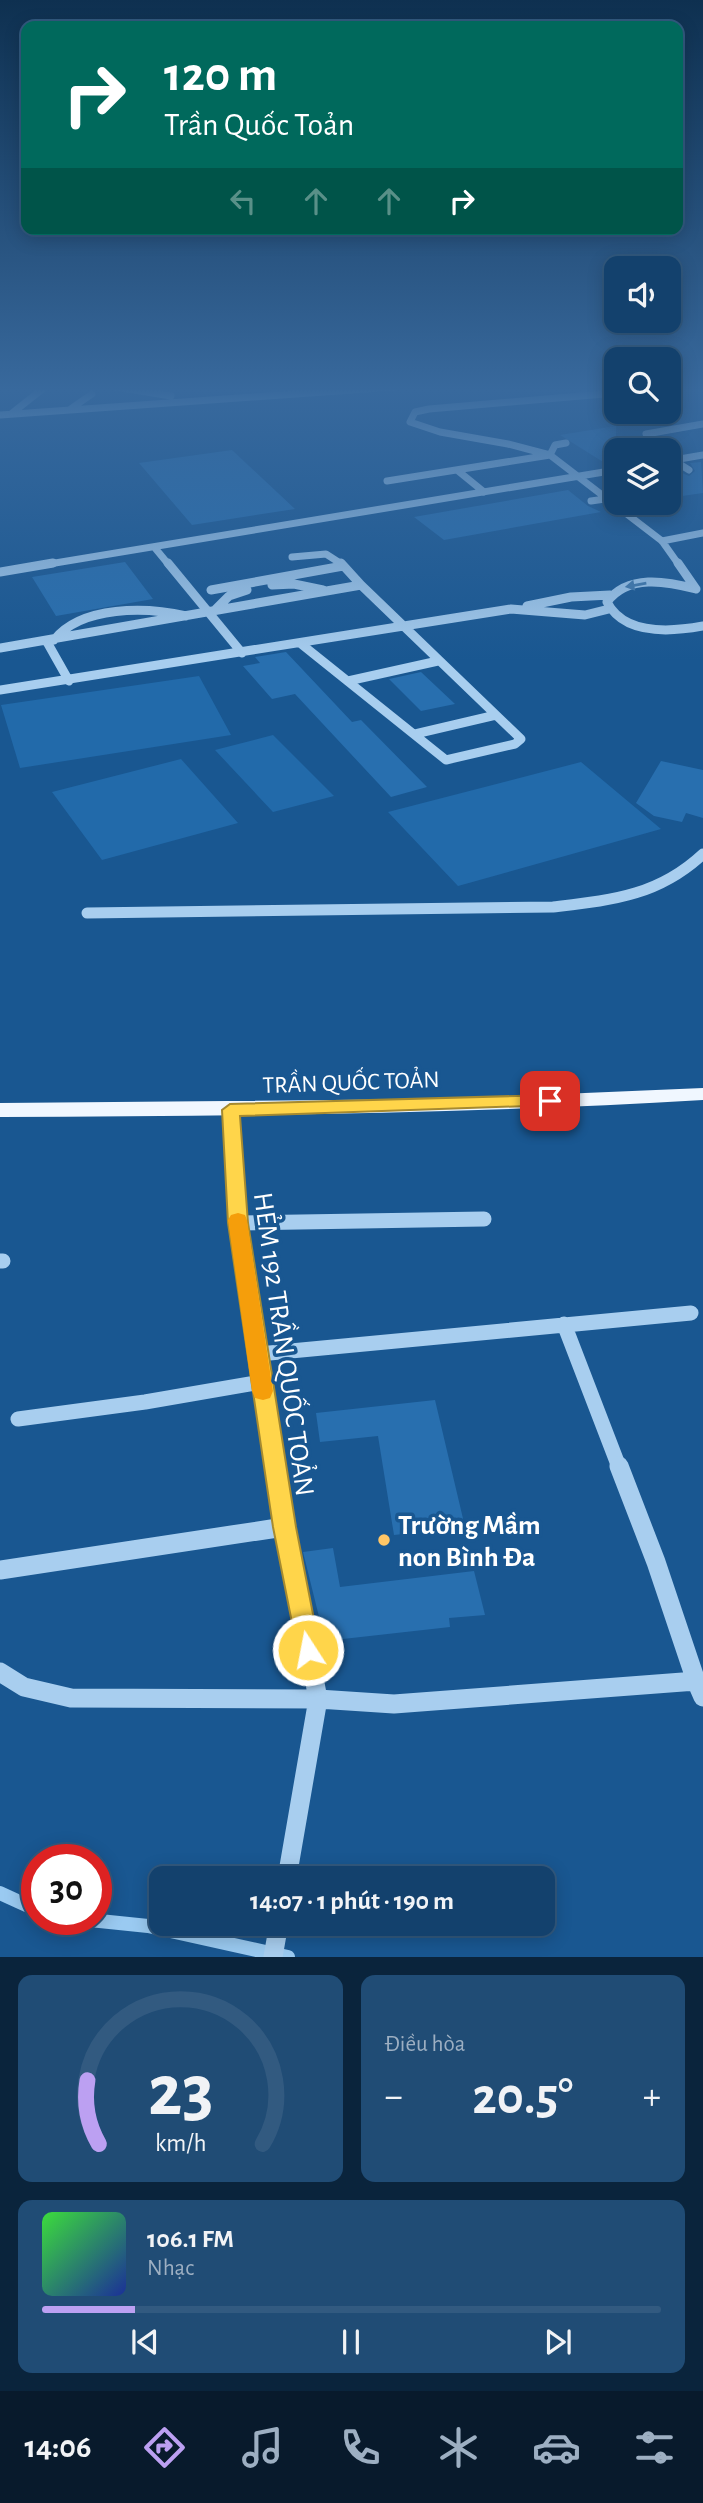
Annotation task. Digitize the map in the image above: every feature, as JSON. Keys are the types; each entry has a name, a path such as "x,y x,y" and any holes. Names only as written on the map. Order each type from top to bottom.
{"main road":[{"name":"TRẦN QUỐC TOẢN","path":"0,1110 230,1110 703,1094"}],"street":[{"path":"387,481 404,478"},
{"path":"467,478 484,492"},
{"path":"0,572 565,478"},
{"path":"582,478 604,493"},
{"path":"591,501 604,499"},
{"path":"433,501 447,509"},
{"path":"632,515 662,541 699,591"},
{"path":"662,541 703,533"},
{"path":"155,548 212,613 242,653"},
{"path":"292,556 323,552 333,554 401,626 521,739 515,744 446,760 300,643"},
{"path":"211,590 343,566"},
{"path":"212,613 229,596 260,587 294,584 327,591"},
{"path":"0,648 190,617 361,585"},
{"path":"0,690 242,653 571,597 610,595 631,585 680,585 699,591"},
{"path":"610,595 607,601 609,609 632,623 650,628 689,629 703,626"},
{"path":"511,609 584,615 609,609"},
{"path":"50,641 67,627 110,614 159,611 177,612 190,617"},
{"path":"689,629 703,639"},
{"path":"50,641 69,681"},
{"path":"348,681 438,661"},
{"path":"415,734 496,715"},
{"path":"88,913 553,906 622,898 667,884 688,870 703,854"},
{"name":"HẺM 192 TRẦN QUỐC TOẢN","path":"230,1110 238,1223 261,1382 284,1527 318,1699 290,1866"},
{"path":"238,1223 484,1219"},
{"path":"259,1354 691,1313"},
{"path":"0,1672 8,1680 32,1689 71,1698 318,1699 394,1704 700,1689 656,1562 564,1324"},
{"path":"18,1419 145,1402 261,1382"},
{"path":"0,1570 284,1527"},
{"path":"273,1957 277,1936"}],"shaded area":[{"path":"199,676 231,735 20,768 1,705"},
{"path":"273,735 334,796 273,812 215,750"},
{"path":"181,759 238,823 102,860 52,792"},
{"path":"581,762 661,829 458,886 388,812"}],"building":[{"path":"152,478 262,478 295,509 192,525"},
{"path":"681,478 702,478 703,493 681,496"},
{"path":"568,490 588,506 601,512 444,540 414,517"},
{"path":"125,562 153,599 56,616 32,577"},
{"path":"286,652 352,722 361,720 427,787 391,797 295,694 272,699 243,666 260,663 255,657"},
{"path":"421,672 455,704 421,711 389,679"},
{"path":"661,761 703,770 703,818 686,813 682,822 654,816 636,803"},
{"path":"435,1400 465,1527 394,1535 378,1436 320,1442 316,1413"},
{"path":"333,1548 340,1587 474,1571 485,1615 449,1618 450,1627 325,1641 303,1552"}],"waterway":[{"path":"0,1893 21,1903"},
{"path":"112,1922 148,1926 288,1957"}],"slow traffic":[{"path":"238,1220 263,1391"}],"place":[{"name":"Trường Mầm non Bình Đa","path":"384,1540"}],"route":[{"path":"308,1650 284,1527 238,1223 230,1110 550,1101"}]}
